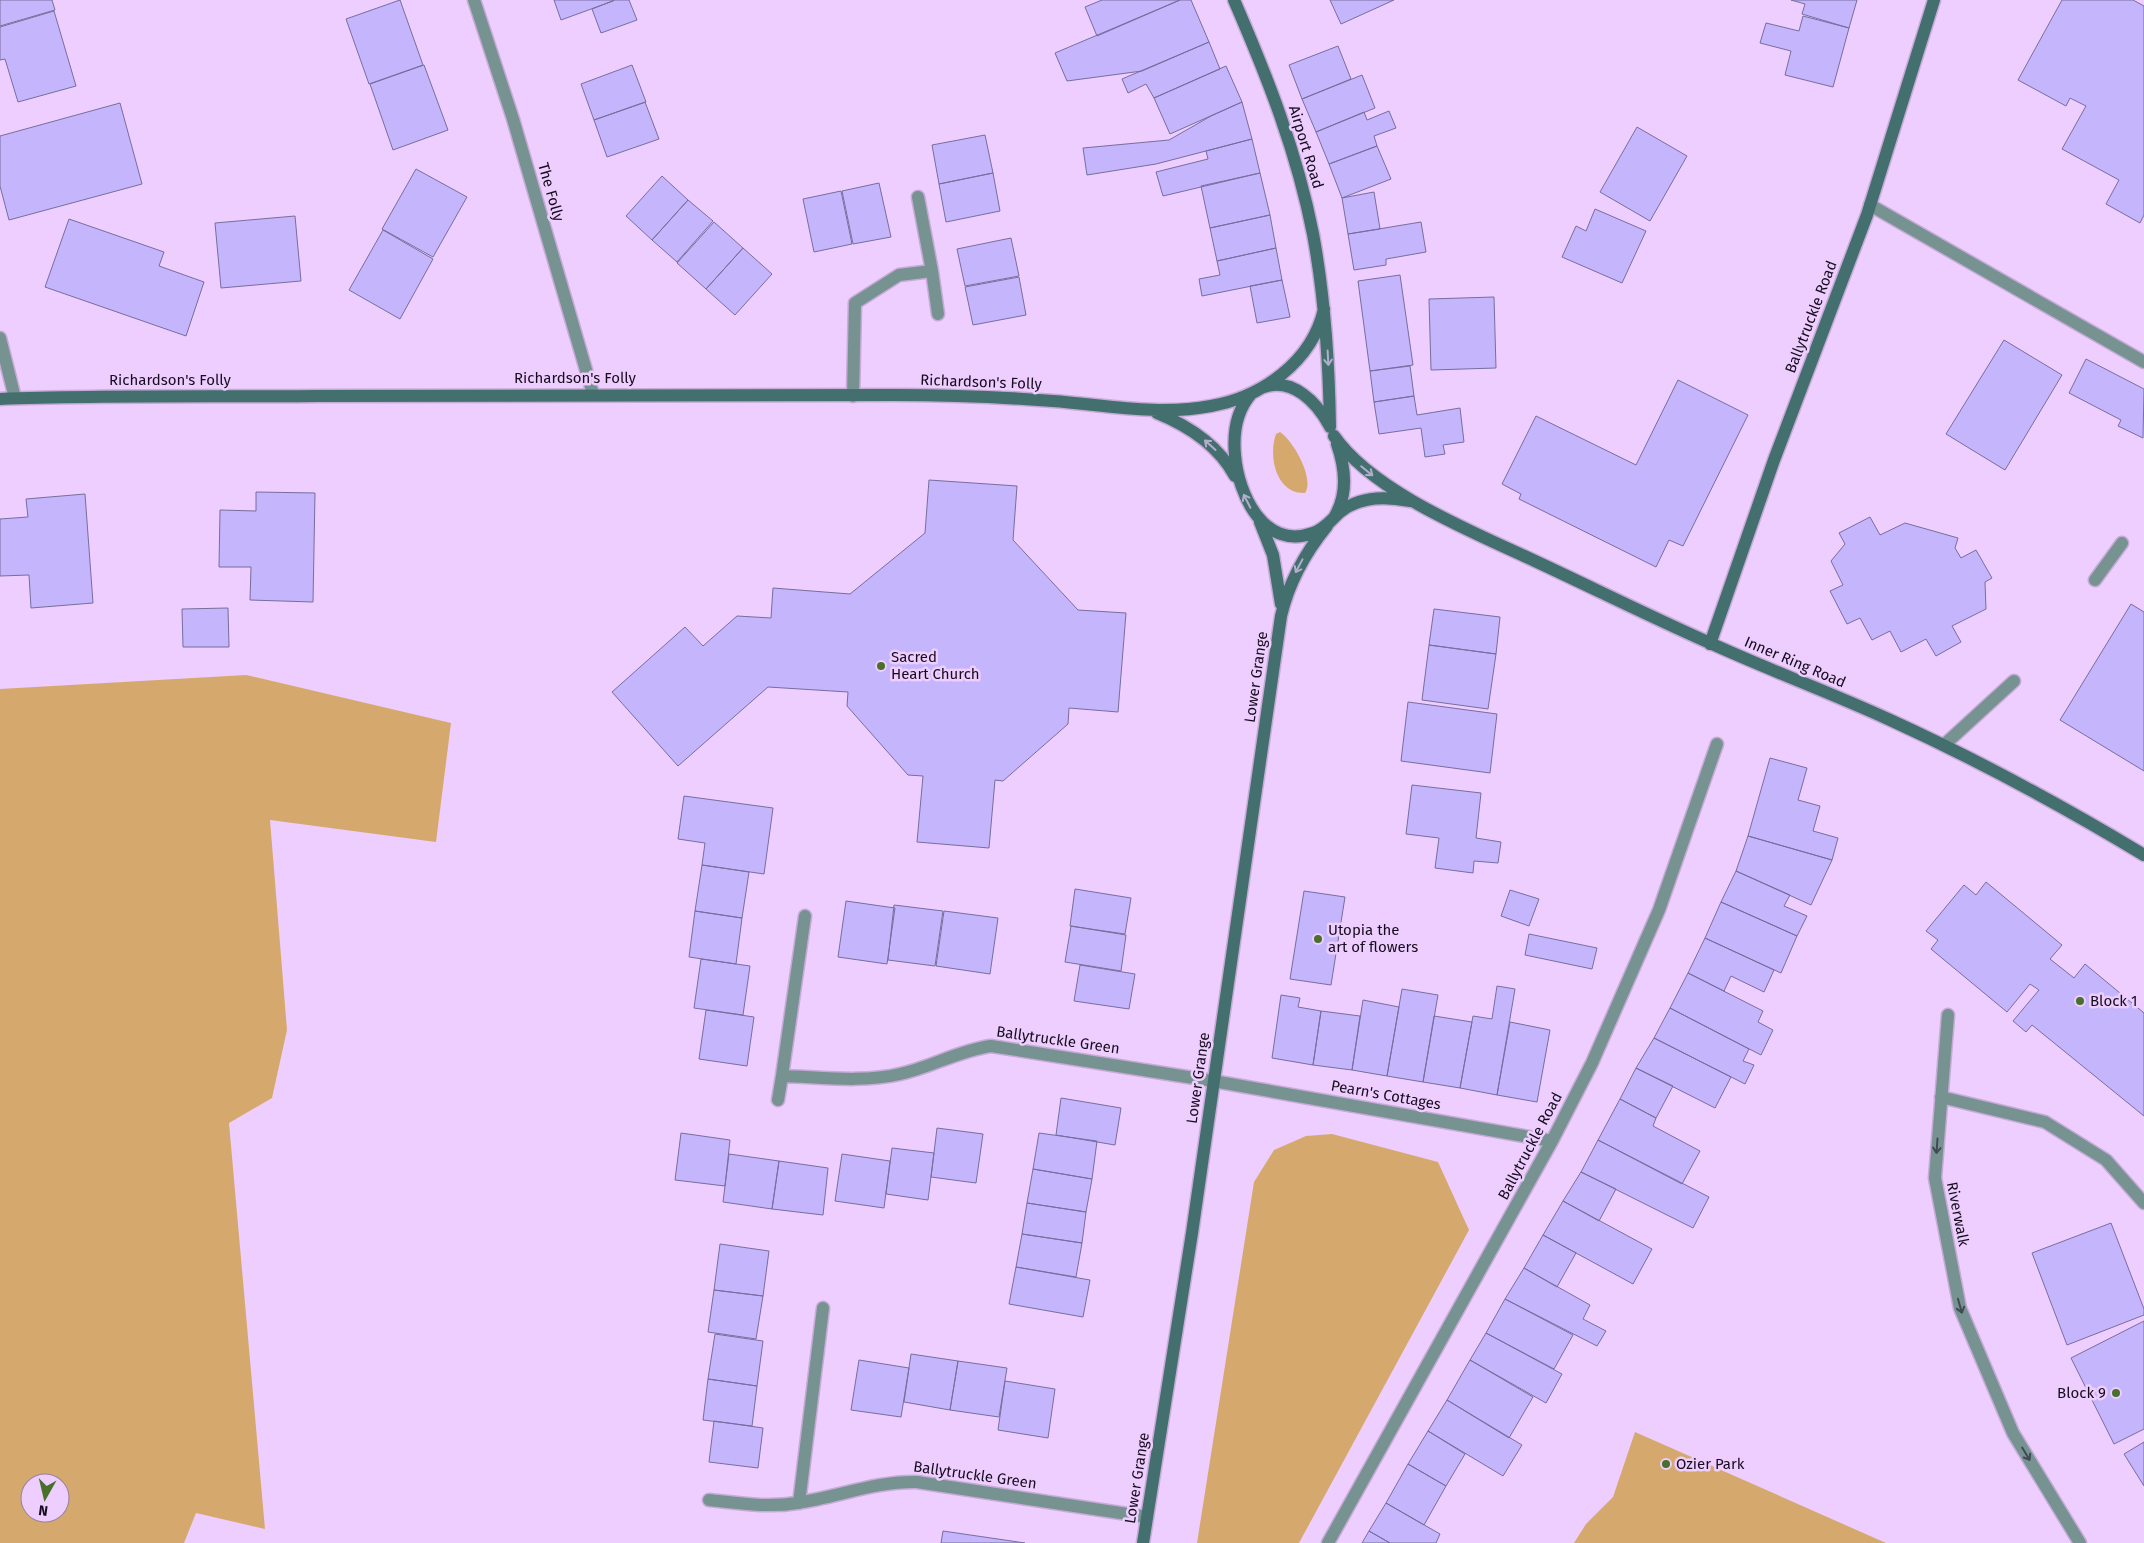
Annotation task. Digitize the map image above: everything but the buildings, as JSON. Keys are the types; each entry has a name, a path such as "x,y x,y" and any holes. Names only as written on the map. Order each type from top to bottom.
{"main road":[{"name":"Airport Road","path":"1234,0 1262,64 1294,156 1312,232 1324,309 1332,431"},
{"name":"Ballytruckle Road","path":"1710,644 1774,460 1870,205 1934,0"},
{"path":"1239,484 1234,450 1236,429 1241,409 1256,391 1285,370 1305,352 1318,333 1324,309"},
{"path":"1150,410 1184,410 1212,406 1275,385 1300,391 1314,402 1350,456 1373,475 1428,508"},
{"name":"Richardson's Folly","path":"0,399 593,394 854,396 1033,400 1150,410"},
{"path":"1150,410 1179,423 1204,439 1223,458 1257,518 1273,554 1279,584 1281,616"},
{"path":"1281,616 1296,572 1310,547 1330,522 1339,507 1344,486 1343,465 1332,431"},
{"path":"1257,518 1271,529 1288,536 1310,534 1330,522 1348,506 1375,498 1400,499 1428,508"},
{"name":"Inner Ring Road","path":"1428,508 1710,644 1944,745 2025,787 2144,855"},
{"name":"Lower Grange","path":"1143,1543 1214,1080 1281,616"}],"street":[{"name":"The Folly","path":"474,0 513,119 593,394"},
{"path":"918,197 938,314"},
{"path":"1870,205 2144,362"},
{"path":"854,396 855,303 899,275 932,271"},
{"path":"0,338 15,398"},
{"path":"2095,580 2122,543"},
{"path":"1944,745 2014,681"},
{"name":"Ballytruckle Road","path":"1328,1543 1552,1141 1592,1063 1635,968 1679,858 1717,744"},
{"path":"778,1100 805,916"},
{"name":"Riverwalk","path":"1948,1015 1935,1178 1960,1308 2013,1433 2080,1543"},
{"name":"Ballytruckle Green","path":"782,1076 886,1077 918,1069 970,1049 991,1046 1214,1080"},
{"name":"Pearn's Cottages","path":"1214,1080 1552,1141"},
{"path":"1941,1097 2045,1122 2106,1160 2144,1203"},
{"path":"799,1503 824,1308"},
{"name":"Ballytruckle Green","path":"709,1500 773,1506 799,1503 880,1484 904,1482 1147,1517"}],"shaded area":[{"path":"1280,432 1291,443 1301,460 1307,479 1305,493 1295,492 1287,487 1281,481 1277,472 1273,453 1276,434"},
{"path":"246,675 451,723 436,842 270,820 287,1030 272,1098 229,1123 265,1529 196,1513 184,1543 0,1543 0,689"},
{"path":"1332,1134 1438,1162 1469,1230 1299,1543 1197,1543 1254,1182 1274,1150 1306,1136"},
{"name":"Ozier Park","path":"1635,1432 1886,1543 1574,1543 1586,1524 1613,1497"}],"place":[{"name":"Sacred Heart Church","path":"881,666"},
{"name":"Utopia the art of flowers","path":"1318,939"},
{"name":"Block 1","path":"2080,1001"},
{"name":"Block 9","path":"2116,1393"},
{"name":"Ozier Park","path":"1666,1464"}]}
